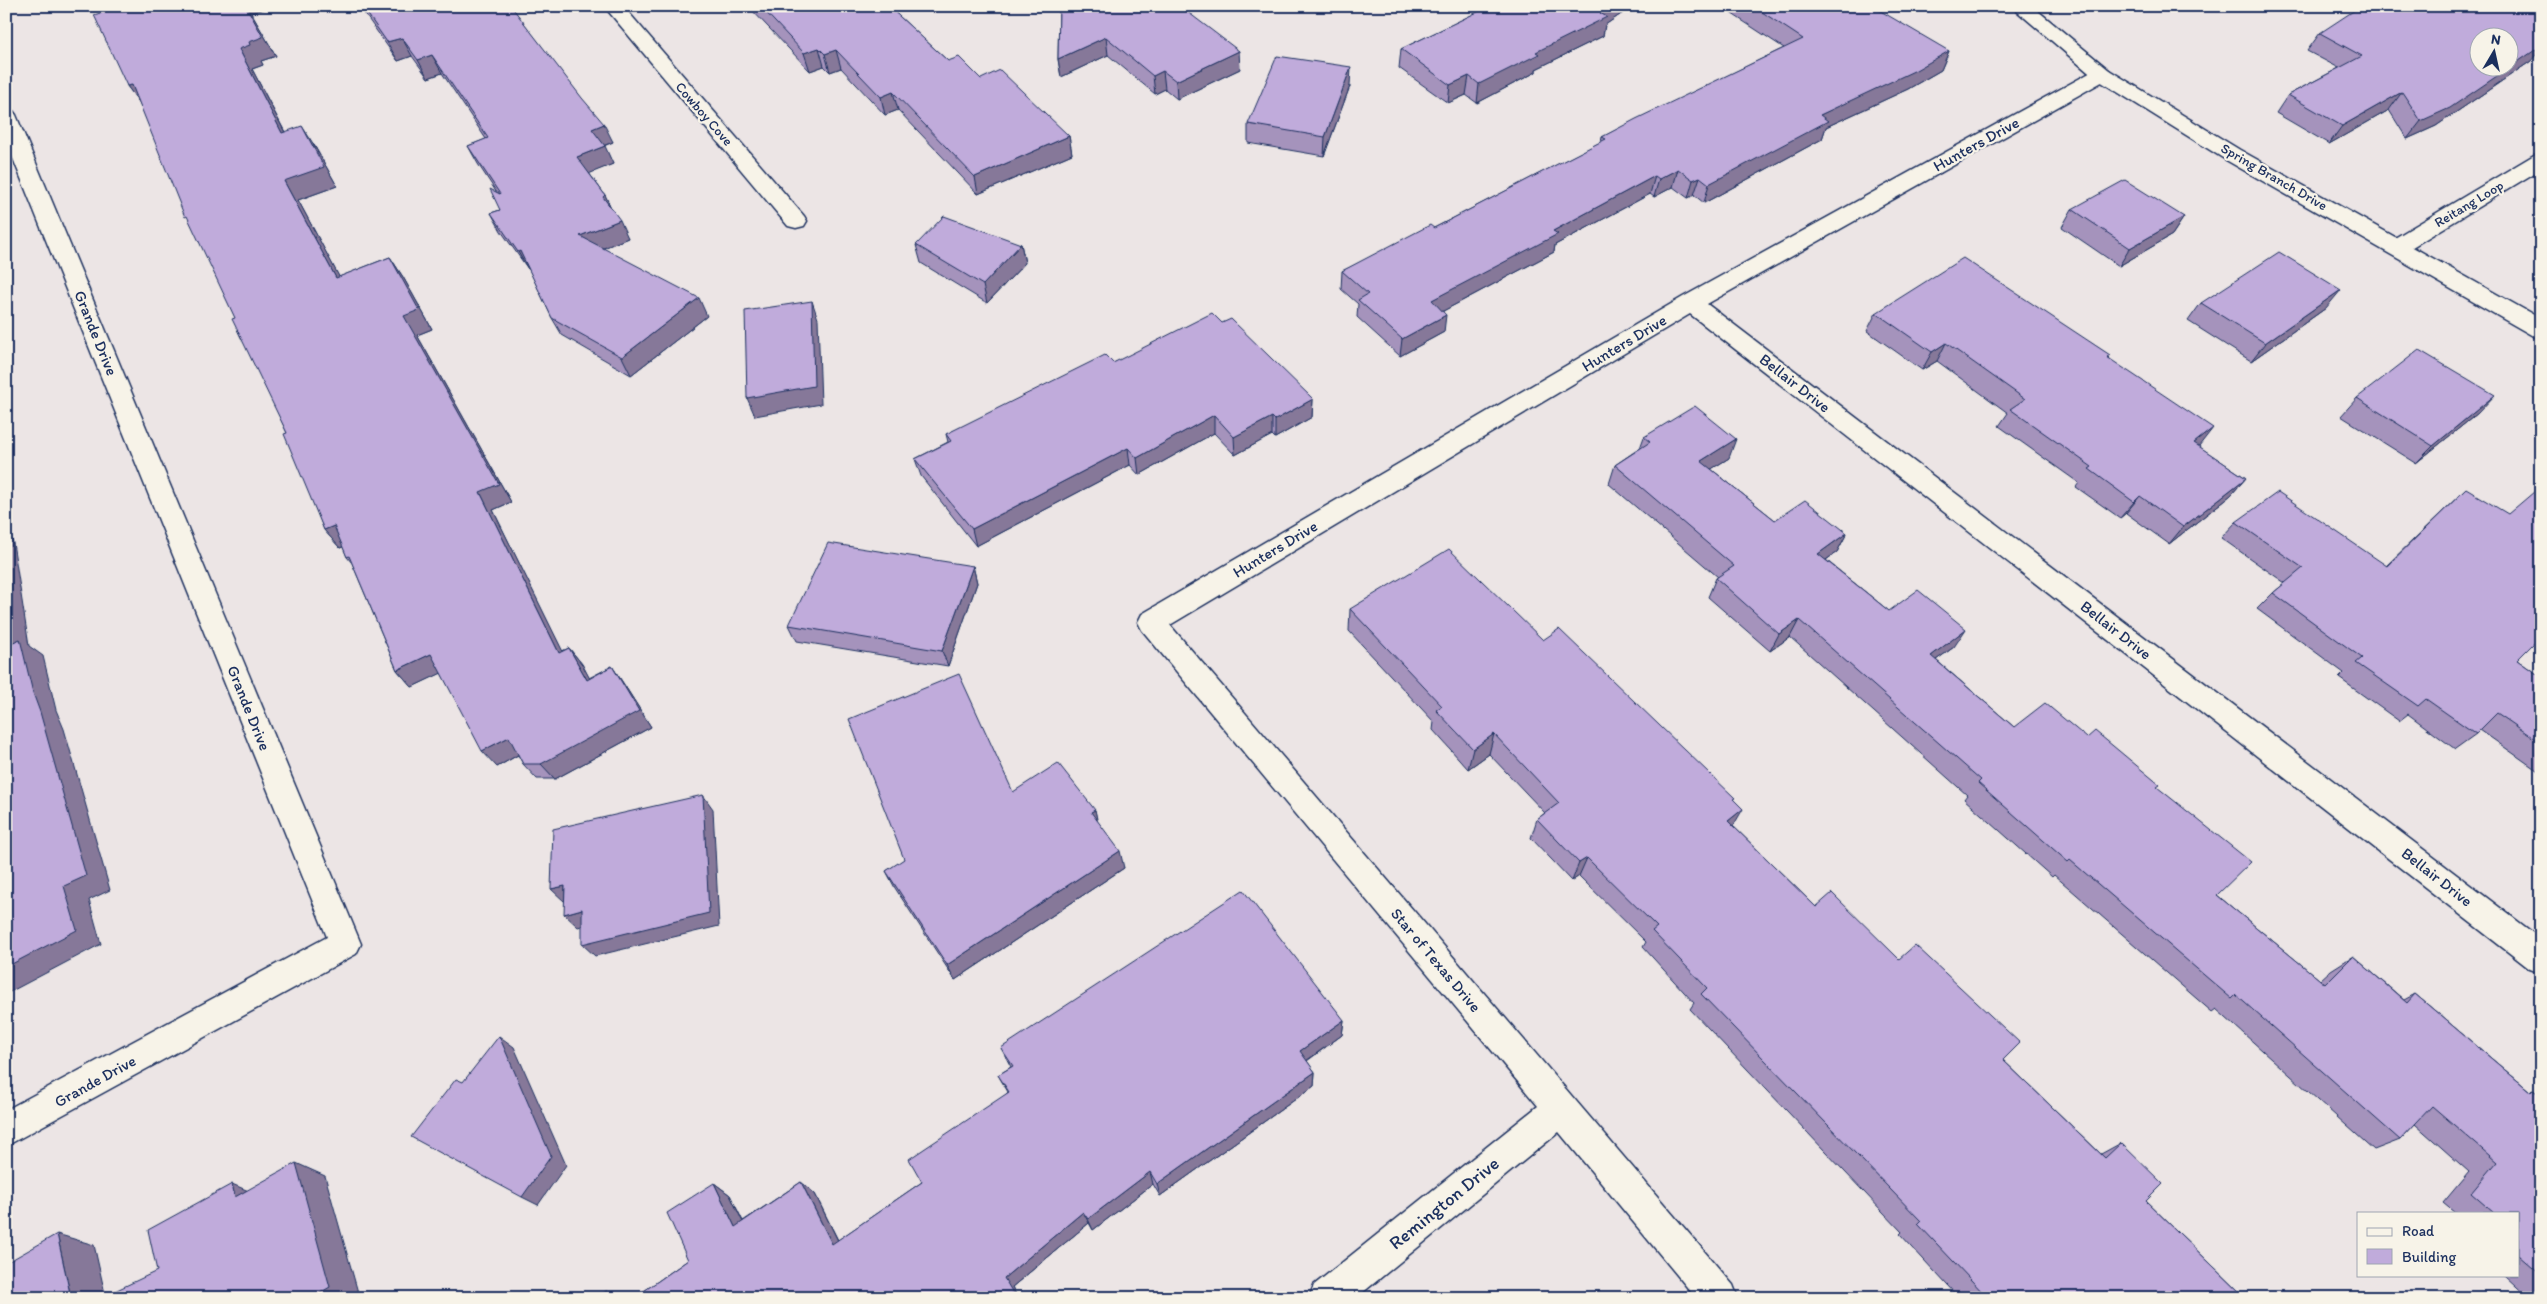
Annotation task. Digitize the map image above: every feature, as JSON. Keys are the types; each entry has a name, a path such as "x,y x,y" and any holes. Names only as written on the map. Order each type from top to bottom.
{"street":[{"name":"Cowboy Cove","path":"612,6 796,221"},
{"name":"Spring Branch Drive","path":"2020,6 2102,74 2233,155 2541,330"},
{"name":"Hunters Drive","path":"1152,622 1691,303 2102,74"},
{"name":"Grande Drive","path":"6,115 345,944 6,1129"},
{"name":"Reitang Loop","path":"2396,247 2541,160"},
{"name":"Bellair Drive","path":"1691,303 2541,958"},
{"name":"Star of Texas Drive","path":"1152,622 1720,1298"},
{"name":"Remington Drive","path":"1327,1298 1561,1109"}],"building":[{"path":"109,6 246,6 263,37 249,42 250,45 239,49 282,133 302,126 324,167 284,181 336,278 390,257 419,310 404,316 499,484 480,492 559,653 569,648 587,680 612,666 639,711 541,764 523,764 509,737 482,751 431,654 397,670 349,556 347,557 334,526 324,530 284,434 287,433 232,319 235,318 187,216 185,217 132,85 127,86 94,15 110,10"},
{"path":"362,6 511,6 604,124 592,129 605,146 577,157 605,195 603,197 620,220 580,236 699,298 622,357 552,318 520,251 518,252 491,213 500,210 490,189 500,194 468,146 488,138 432,55 418,60 402,38 387,42"},
{"path":"760,6 888,6 948,61 959,57 981,79 1000,70 1069,136 975,177 893,92 881,97 836,50 825,54 819,48 804,53"},
{"path":"1059,6 1185,6 1185,10 1239,51 1176,81 1163,71 1153,76 1106,37 1058,59"},
{"path":"1490,6 1609,6 1600,13 1607,17 1536,52 1539,54 1479,84 1469,76 1450,85 1401,49"},
{"path":"1753,6 1826,6 1839,12 1850,6 1872,6 1949,51 1916,70 1820,115 1828,121 1709,184 1700,177 1693,180 1678,169 1659,179 1655,176 1553,231 1558,234 1432,300 1446,315 1402,339 1358,300 1368,294 1342,271 1430,225 1434,228 1606,139 1602,137 1636,119 1803,39"},
{"path":"2361,6 2541,6 2541,39 2539,40 2541,41 2541,46 2520,60 2520,28 2470,28 2470,78 2494,78 2450,108 2421,121 2402,92 2342,126 2288,95 2362,56 2320,33"},
{"path":"1277,56 1351,67 1325,137 1248,124"},
{"path":"2125,180 2184,217 2130,248 2072,209"},
{"path":"944,216 1021,244 983,285 916,245"},
{"path":"2279,252 2341,290 2265,343 2201,303"},
{"path":"1963,258 2110,355 2107,357 2213,428 2194,443 2246,478 2183,527 2140,496 2134,502 2089,469 2092,467 2010,409 2025,399 1946,343 1932,352 1876,313"},
{"path":"812,301 814,386 747,398 745,311"},
{"path":"1212,313 1222,323 1231,319 1313,399 1275,420 1272,417 1234,437 1214,415 1137,458 1128,448 972,529 915,459 951,441 946,434 1105,355 1113,363"},
{"path":"2419,350 2495,395 2433,446 2357,398"},
{"path":"1695,406 1736,439 1701,461 1775,520 1805,500 1847,533 1818,554 1889,611 1918,590 1966,629 1931,656 2014,727 2045,703 2087,738 2095,731 2160,785 2157,787 2251,862 2217,895 2325,984 2353,956 2407,1003 2415,994 2531,1092 2533,1090 2541,1096 2541,1274 2520,1256 2520,1212 2493,1212 2471,1193 2497,1162 2432,1106 2400,1140 2236,995 2232,999 2070,860 2068,862 1978,783 1981,780 1799,620 1779,634 1716,578 1734,566 1615,465 1650,442 1644,437"},
{"path":"2541,486 2541,636 2517,660 2541,677 2541,743 2497,713 2476,734 2426,699 2418,706 2356,663 2362,658 2273,593 2303,568 2236,522 2278,492 2387,566 2466,489 2508,514"},
{"path":"828,543 973,566 942,651 789,625"},
{"path":"1449,549 1543,640 1559,629 1735,798 1733,799 1743,809 1728,821 1816,907 1832,893 1899,959 1915,945 2020,1043 2003,1060 2105,1158 2121,1143 2163,1184 2146,1201 2246,1298 1988,1298 1918,1224 1921,1221 1701,994 1707,988 1652,931 1657,927 1587,858 1579,863 1537,819 1559,803 1494,734 1473,749 1436,710 1442,706 1350,609"},
{"path":"6,628 9,644 20,639 33,693 86,876 64,886 77,930 6,967"},
{"path":"959,674 1013,792 1058,763 1095,810 1091,812 1120,851 947,965 886,871 904,859 849,719"},
{"path":"703,795 709,913 582,944 582,909 564,914 565,886 551,889 553,829"},
{"path":"1243,890 1344,1020 1300,1051 1315,1072 1157,1184 1150,1172 1088,1219 1083,1212 1004,1278 1013,1293 1006,1298 634,1298 688,1260 667,1213 714,1183 735,1227 801,1182 832,1244 922,1182 909,1159 1009,1092 998,1075 1013,1066 1001,1048"},
{"path":"499,1036 551,1156 522,1197 411,1137 456,1079 463,1082"},
{"path":"296,1163 330,1287 313,1298 100,1298 157,1271 148,1230 232,1184 235,1197"},
{"path":"57,1234 71,1298 6,1298 6,1263"},
{"path":"606,1291 609,1298 596,1298"}]}
